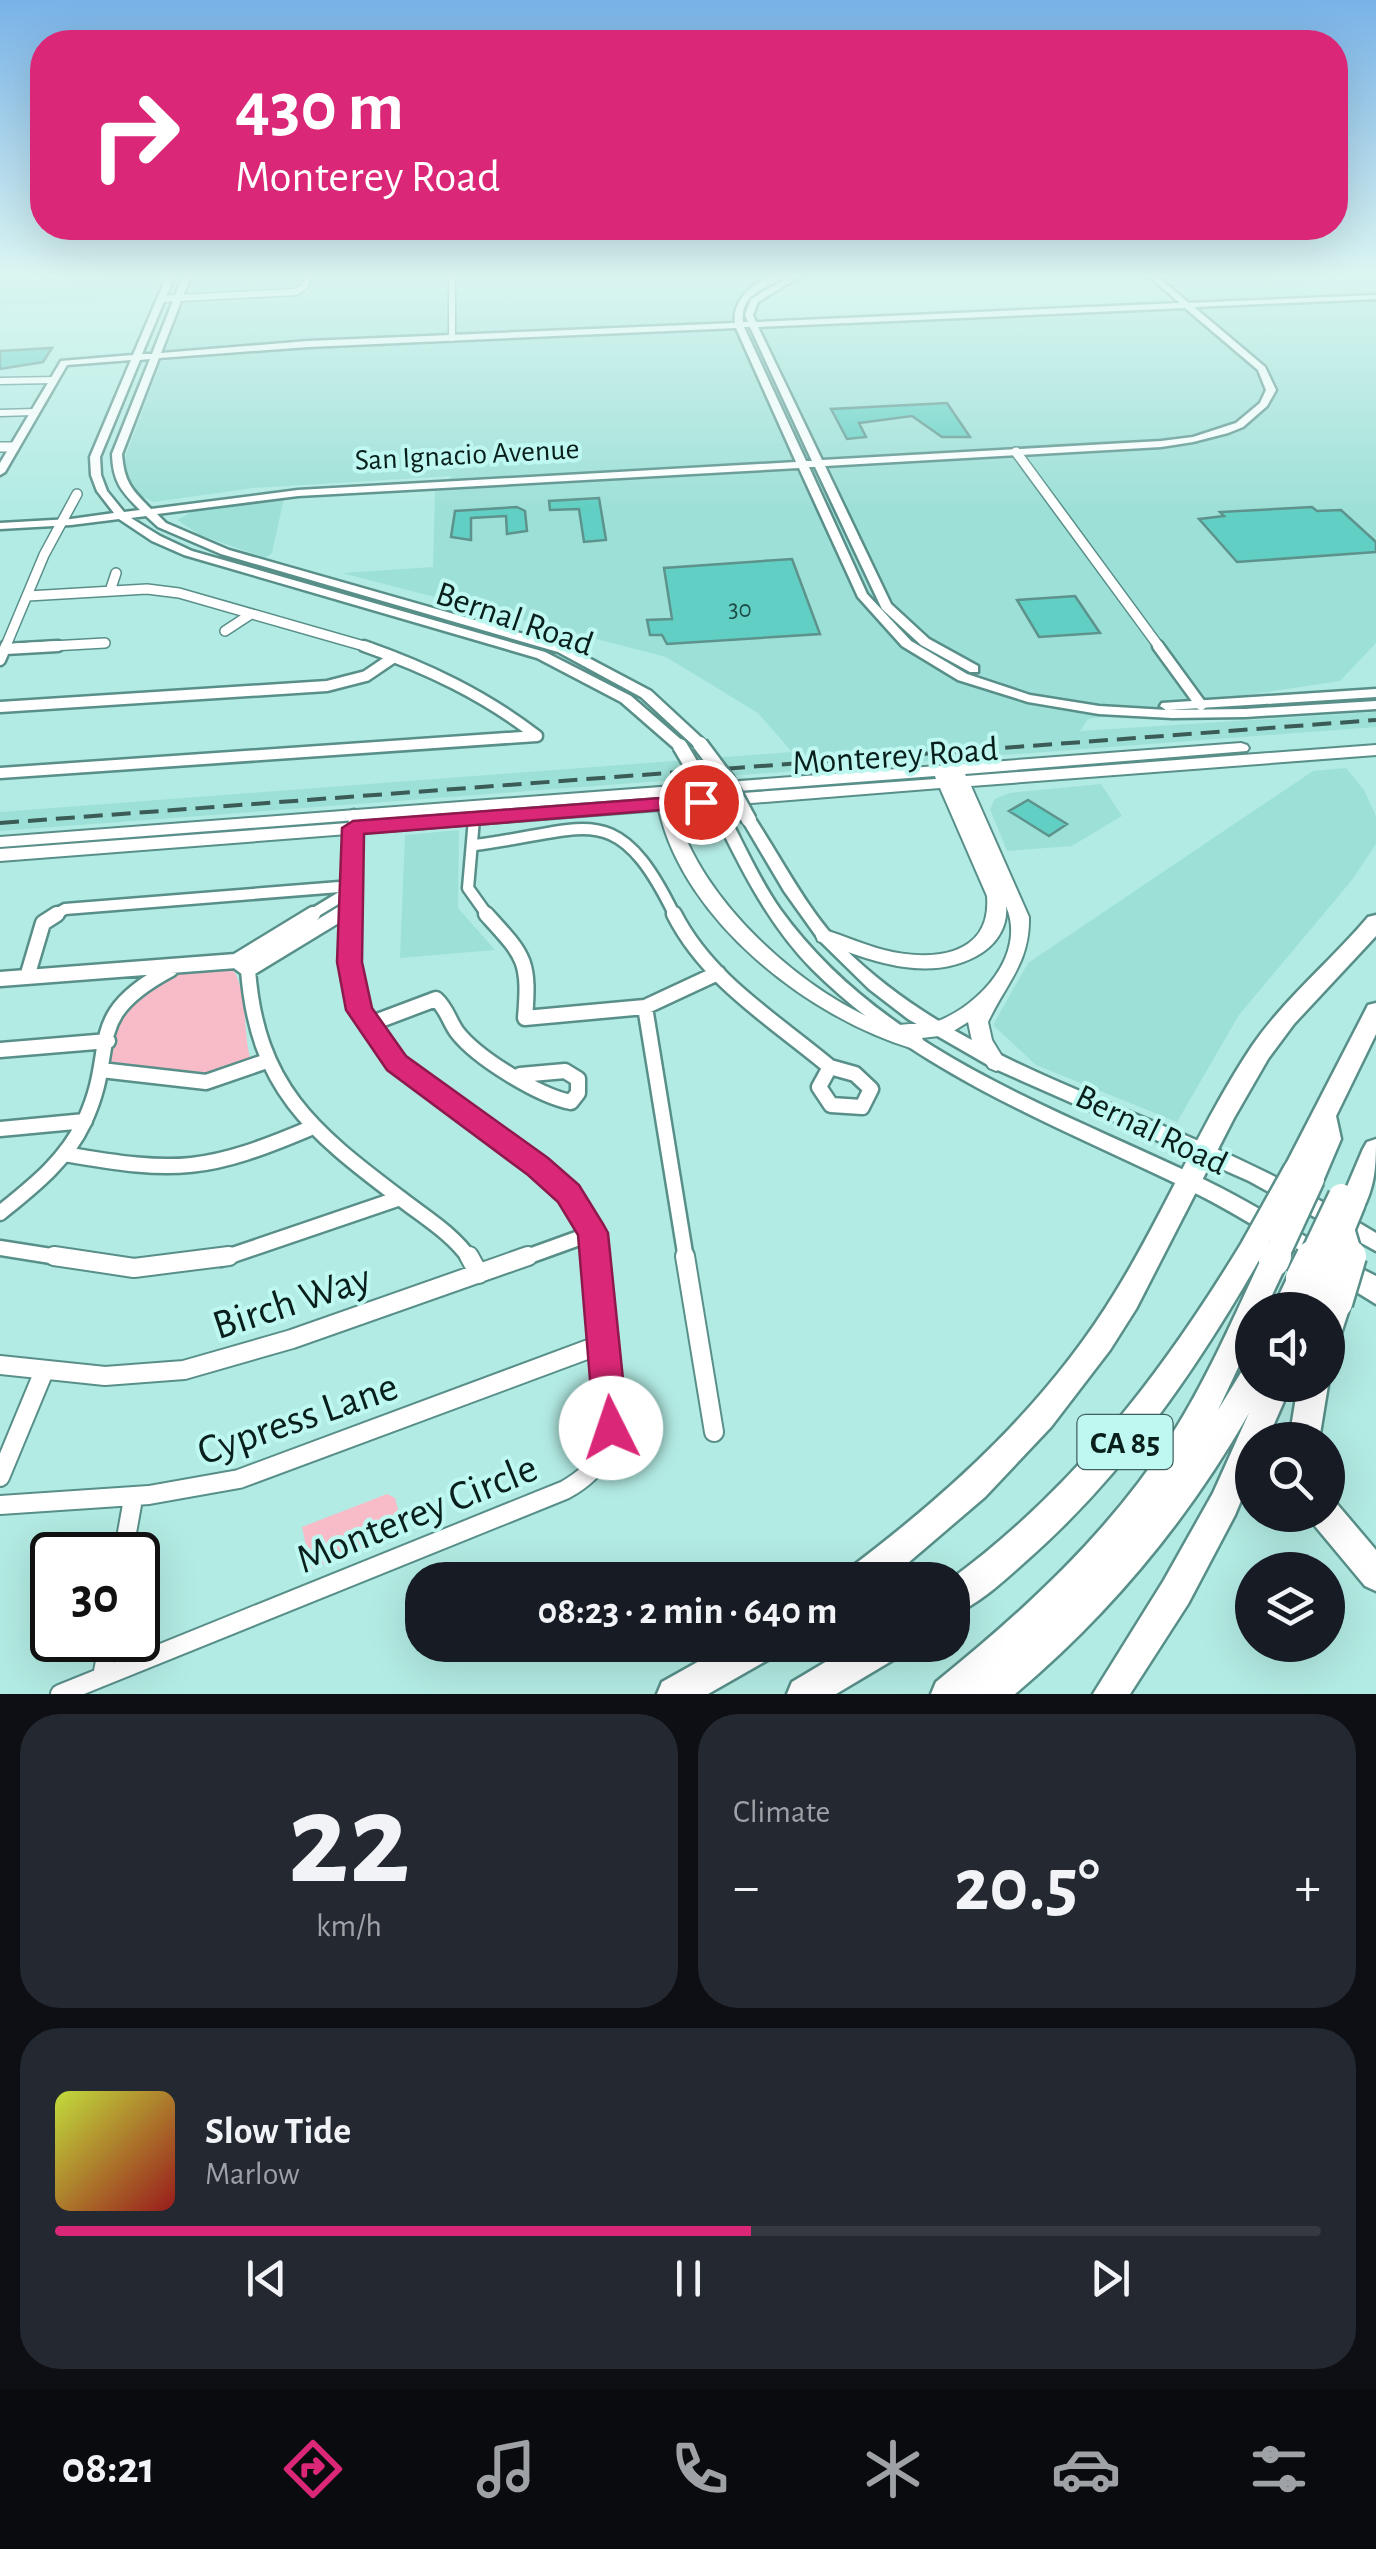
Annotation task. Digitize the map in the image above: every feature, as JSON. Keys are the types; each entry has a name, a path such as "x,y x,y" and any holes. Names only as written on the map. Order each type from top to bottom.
{"highway":[{"path":"885,1562 950,1510 1012,1452 1082,1369 1128,1296 1202,1150 1262,1048 1376,922"},
{"path":"948,1694 1050,1608 1130,1521 1184,1443 1263,1254 1304,1175 1329,1138 1325,1117 1376,1011"},
{"path":"1317,1292 1350,1202 1376,1150"},
{"path":"1319,1292 1352,1254 1350,1202"},
{"name":"CA 85","path":"970,1585 1024,1544 1081,1492 1119,1449 1263,1254"},
{"path":"988,1694 1044,1646 1131,1557 1207,1457 1239,1402"},
{"path":"1110,1694 1176,1592 1214,1522 1268,1402"},
{"path":"1340,1532 1376,1575"},
{"path":"674,1694 731,1662"},
{"path":"804,1694 858,1662"}],"main road":[{"name":"Bernal Road","path":"139,352 106,427 94,468 103,492 122,515 152,537 188,553 558,662 626,698 680,746 777,916 833,979 893,1029 1023,1103 1188,1180 1371,1287"},
{"name":"Bernal Road","path":"157,352 117,454 120,477 145,511 172,530 226,552 562,649 633,685 678,720 700,744 727,780 794,896 825,936 876,986 996,1064 1202,1150 1316,1206 1376,1243"},
{"path":"0,472 64,363 220,352"},
{"path":"751,352 801,464 849,550 898,620 942,652 1012,683 1082,700 1137,706 1376,693"},
{"path":"765,352 818,464 875,615 910,646 944,666 990,686 1066,707 1165,716 1376,705"},
{"name":"San Ignacio Avenue","path":"0,526 122,515 264,490 818,464 1189,440 1232,428 1256,415 1271,390 1262,369 1242,352"},
{"path":"767,387 781,388"},
{"path":"106,427 122,435"},
{"name":"San Ignacio Avenue","path":"145,511 389,486"},
{"path":"172,530 177,518 198,506"},
{"path":"1165,716 1200,710 1201,705"},
{"name":"Monterey Road","path":"0,842 665,798 1376,738"},
{"name":"Monterey Road","path":"0,856 353,821 474,819 618,808 665,798 907,786 950,776 1002,779 1376,750"},
{"path":"950,776 1020,916 1020,942 1012,969 978,1022 978,1032 996,1064"},
{"path":"966,809 1002,779"},
{"path":"825,936 884,957 924,962 967,953 990,936 999,918 996,896 966,809 907,786"},
{"path":"665,798 668,826 708,892 764,954 836,1010 880,1035 914,1042"},
{"path":"618,808 668,826"},
{"path":"893,1029 920,1033 940,1030 991,998"}],"street":[{"path":"0,381 54,380"},
{"path":"0,413 34,412"},
{"path":"0,447 14,447"},
{"path":"1016,452 1201,705"},
{"path":"77,494 3,654 105,643"},
{"path":"110,591 116,573"},
{"path":"0,773 537,736 476,692 394,657 165,590 28,596"},
{"path":"225,631 251,614"},
{"path":"0,708 327,686 366,676 394,657"},
{"path":"474,819 475,845 468,860 468,888 524,954 528,984 525,1018 645,1007 718,974"},
{"name":"Monterey Circle","path":"60,1694 583,1480 599,1466 611,1428 593,1233 569,1194 538,1166 416,1080 396,1063 367,1025 350,978 353,821"},
{"path":"475,845 571,831 613,834 641,855 693,948 718,974 830,1068"},
{"path":"0,979 236,961 352,894"},
{"path":"248,975 352,894"},
{"path":"28,977 45,920 65,909 352,894"},
{"path":"236,961 248,975 250,1010 264,1062 313,1127 463,1248 479,1274"},
{"path":"0,1213 65,1154 84,1122 116,1008 139,987 174,967"},
{"path":"367,1025 436,999 463,1038 520,1076"},
{"path":"645,1007 714,1432"},
{"path":"0,1050 108,1040"},
{"path":"100,1070 206,1082 264,1062"},
{"path":"0,1129 84,1122"},
{"path":"65,1154 162,1169 194,1168 229,1160 313,1127"},
{"path":"0,1248 134,1268 220,1259 400,1198"},
{"name":"Birch Way","path":"0,1365 105,1376 184,1370 292,1339 593,1233"},
{"name":"Cypress Lane","path":"0,1504 133,1498 188,1491 276,1467 604,1342"},
{"path":"0,1477 44,1371"},
{"path":"127,1532 133,1498"},
{"path":"102,1677 105,1662"}],"shaded area":[{"path":"253,352 1376,352 1376,643 1340,681 1088,719 1080,731 1376,712 1376,727 0,831 0,812 792,752 758,713 666,657 342,573 433,567 435,490 452,476 253,488 153,502 134,492 124,460 161,361"},
{"path":"284,498 272,553 265,558 200,535 177,520 197,509"},
{"path":"1346,768 1364,790 1376,816 1376,844 1352,880 1239,1015 1177,1122 1036,1065 993,1025 1028,963 1313,771"},
{"path":"1101,784 1122,816 1072,846 1007,851 990,809 995,799 1009,793"},
{"path":"459,830 458,908 495,950 400,958 405,835"},
{"path":"229,964 240,985 251,1061 191,1079 102,1065 120,1009 176,970"},
{"path":"387,1494 395,1498 402,1525 396,1535 311,1569 302,1527"}],"building":[{"path":"0,352 49,352 43,362 0,369"},
{"path":"947,403 970,437 942,437 912,416 859,423 866,437 847,439 831,409"},
{"path":"599,498 606,540 584,542 579,509 550,510 549,501"},
{"path":"517,507 525,511 527,531 507,534 506,516 471,518 471,540 451,537 455,511"},
{"path":"1312,507 1317,511 1341,510 1376,542 1376,552 1237,562 1199,519 1224,516 1220,512"},
{"path":"792,559 820,634 667,644 662,635 650,635 647,620 672,619 664,568"},
{"path":"1075,596 1100,633 1039,637 1017,600"},
{"path":"1028,800 1067,824 1049,836 1009,811"}],"railway":[{"path":"0,823 1376,720"}],"route":[{"path":"611,1428 600,1275 593,1233 569,1194 538,1166 396,1063 359,1010 350,978 353,828 701,802"}]}
